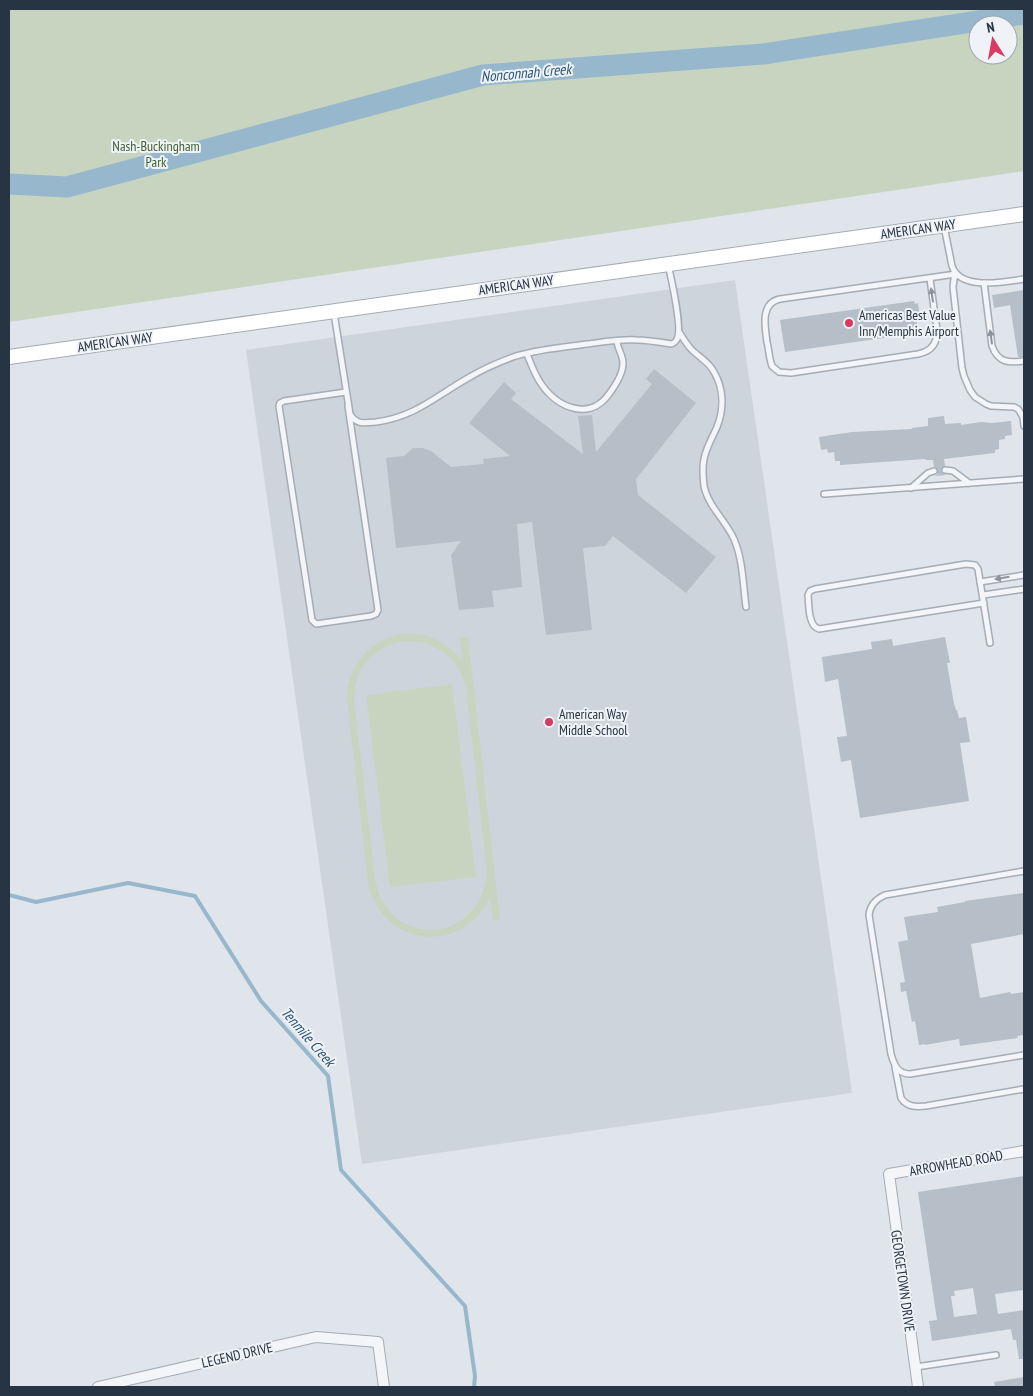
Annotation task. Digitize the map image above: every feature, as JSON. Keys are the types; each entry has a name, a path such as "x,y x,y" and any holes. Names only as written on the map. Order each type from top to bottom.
{"main road":[{"name":"AMERICAN WAY","path":"9,357 1024,214"}],"street":[{"name":"ARROWHEAD ROAD","path":"889,1174 1024,1151"},
{"name":"GEORGETOWN DRIVE","path":"889,1174 918,1387"},
{"name":"LEGEND DRIVE","path":"98,1387 316,1337 378,1342 384,1387"}],"lane":[{"path":"943,225 952,266 956,274 963,279 984,283 1024,279"},
{"path":"348,406 354,420 361,423 382,421 419,409 480,371 508,359 567,346 617,341 636,340 671,344 676,341 678,331 668,264"},
{"path":"930,278 937,331 936,341 924,353 791,373 779,372 774,369 770,362 764,319 768,307 776,300 956,274"},
{"path":"956,274 953,287 962,368 967,384 975,396 986,404 1018,409 1023,417 1024,426"},
{"path":"984,283 994,351 997,356 1006,362 1024,361"},
{"path":"333,311 346,392 378,610 376,614 371,616 316,624 312,622 279,406 284,401 346,392"},
{"path":"678,331 690,348 714,371 720,387 722,410 704,457 704,485 706,494 729,530 737,547 746,607"},
{"path":"527,354 537,378 549,393 569,408 582,409 601,403 610,393 620,376 623,363 617,341"},
{"path":"945,470 953,471 969,483"},
{"path":"910,488 928,473 934,471"},
{"path":"824,494 1024,479"},
{"path":"984,603 820,629 816,628 812,623 808,597 810,591 815,589 971,564 976,566 979,571 980,582 983,595 990,643"},
{"path":"980,582 1024,575"},
{"path":"983,595 1024,589"},
{"path":"1024,871 889,894 879,898 871,906 869,912 891,1054 901,1098 904,1102 911,1106 926,1106 1024,1089"},
{"path":"894,1066 900,1072 910,1074 1024,1055"},
{"path":"915,1367 996,1355"}],"shaded area":[{"name":"American Way Middle School","path":"735,280 852,1093 362,1164 246,350"}],"green space":[{"name":"Nash-Buckingham Park","path":"9,9 1024,9 1024,171 9,322"},
{"path":"400,634 427,636 442,642 462,660 460,637 468,637 500,920 493,921 490,898 476,918 459,930 442,936 426,937 410,933 396,926 383,915 374,901 368,883 347,699 351,676 362,657 379,642","holes":["418,642 428,644 446,654 453,661 463,679 466,690 487,872 481,896 469,914 452,925 433,930 414,927 396,918 383,901 375,878 354,701 357,679 368,660 385,647 395,643"]},
{"path":"452,684 476,877 390,887 366,695"}],"building":[{"path":"1024,290 1024,357 1018,357 1010,305 994,308 992,295"},
{"name":"Americas Best Value Inn/Memphis Airport","path":"914,301 915,304 918,303 920,317 916,318 919,333 785,352 780,320"},
{"path":"654,369 696,403 636,479 638,495 716,557 686,593 613,536 605,546 583,548 592,630 546,635 532,522 517,524 522,587 492,591 494,607 459,610 451,555 461,541 396,548 386,458 404,456 413,448 423,448 431,451 451,467 484,464 483,459 510,456 469,423 504,382 516,393 511,399 583,454 578,416 592,415 596,452 652,384 646,379"},
{"path":"944,416 945,424 961,423 961,425 1011,421 1012,435 1005,436 1005,439 999,440 999,449 995,450 995,453 944,459 945,466 941,470 946,475 935,476 938,474 938,470 934,467 933,460 840,465 840,461 835,461 834,452 828,453 827,449 821,450 819,437 852,432 912,429 928,426 928,418"},
{"path":"945,637 954,704 959,718 966,717 970,742 960,743 969,801 860,818 851,760 841,762 837,737 847,736 838,679 825,682 822,657 872,649 871,642 892,639 893,646"},
{"path":"1024,893 1024,934 971,944 980,998 1010,992 1011,994 1024,992 1024,1035 1017,1036 1018,1038 960,1046 959,1039 919,1045 915,1021 912,1022 906,991 901,992 900,983 905,982 898,942 908,940 904,917 938,912 937,907 965,901"},
{"path":"1024,1176 1024,1290 995,1294 998,1314 1024,1310 1024,1359 1019,1359 1016,1340 1013,1340 1011,1329 932,1341 929,1321 937,1320 918,1192","holes":["973,1288 977,1314 954,1317 951,1296 955,1296 954,1291"]},
{"path":"1024,1377 1024,1387 995,1387 994,1382"}],"waterway":[{"name":"Nonconnah Creek","path":"9,184 67,187 483,75 763,54 1024,14"},
{"name":"Tenmile Creek","path":"9,895 36,902 128,883 195,896 261,1001 328,1076 341,1170 465,1306 475,1376 474,1387"}],"place":[{"name":"Americas Best Value Inn/Memphis Airport","path":"849,323"},
{"name":"American Way Middle School","path":"549,722"}]}
